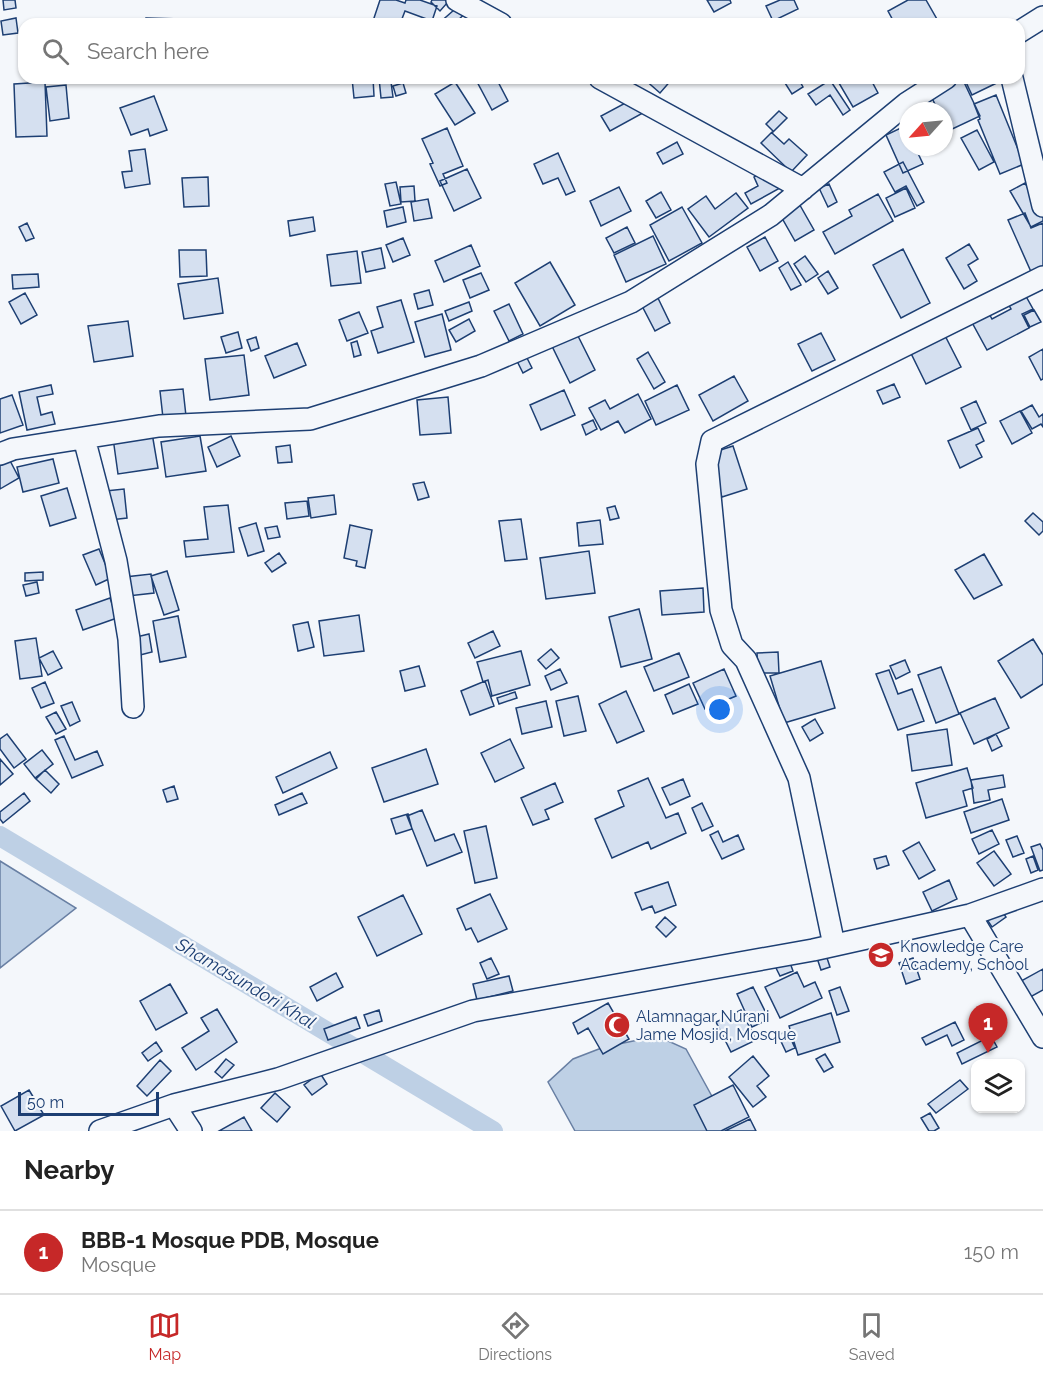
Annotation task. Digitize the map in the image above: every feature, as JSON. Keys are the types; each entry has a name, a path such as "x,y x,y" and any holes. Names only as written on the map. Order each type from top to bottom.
{"street":[{"path":"458,0 490,18"},
{"path":"1025,28 1043,17"},
{"path":"611,84 802,189"},
{"path":"0,454 13,449 159,426 310,419 481,366 631,302 771,215 907,103 937,84"},
{"path":"1013,84 1043,206"},
{"path":"834,945 799,778 746,660 732,645 721,610 707,464 712,441 1043,277"},
{"path":"84,438 116,561 129,639 133,707"},
{"path":"100,1131 174,1105 278,1079 473,1011 834,945 970,915 1043,889"},
{"path":"970,915 1043,1037"},
{"path":"174,1105 191,1131"}],"water":[{"path":"0,861 76,908 0,968"},
{"path":"643,1039 666,1040 686,1049 714,1100 709,1113 725,1131 575,1131 548,1082 573,1059 604,1047"}],"building":[{"path":"3,0 15,0 16,8 4,10"},
{"path":"380,0 396,0 405,3 406,0 420,0 437,6 433,18 424,18 405,11 402,18 374,18"},
{"path":"432,0 448,2 440,11 431,2"},
{"path":"707,0 730,0 731,3 714,12"},
{"path":"780,0 794,0 798,9 779,18 772,18 766,6"},
{"path":"908,0 926,0 936,18 892,18 888,11"},
{"path":"462,3 469,10 460,18 445,18"},
{"path":"16,18 18,33 3,35 1,21"},
{"path":"14,84 45,84 47,136 16,137"},
{"path":"353,84 373,84 374,96 354,98"},
{"path":"380,84 391,84 393,97 381,98"},
{"path":"403,84 406,93 396,96 393,86"},
{"path":"452,84 456,84 475,113 455,125 435,94"},
{"path":"478,84 499,84 508,101 492,110"},
{"path":"650,84 668,84 660,93"},
{"path":"786,84 801,84 803,87 792,94"},
{"path":"824,84 833,84 850,110 843,115 830,95 816,105 808,94"},
{"path":"840,84 873,84 878,93 853,107"},
{"path":"938,84 965,84 980,116 953,129 953,102 934,102 928,89"},
{"path":"967,84 995,84 972,95"},
{"path":"66,85 69,118 50,121 46,87"},
{"path":"644,93 652,108 610,131 601,116"},
{"path":"996,95 1024,164 1000,174 978,120 980,119 974,104"},
{"path":"154,96 167,130 150,136 148,129 131,135 120,108"},
{"path":"779,111 787,118 772,133 784,144 789,139 807,155 791,172 761,143 773,131 766,124"},
{"path":"447,128 463,166 443,174 447,183 440,186 422,139"},
{"path":"899,129 899,156 919,156 923,164 903,173 886,135"},
{"path":"977,130 994,162 979,170 961,138"},
{"path":"677,142 683,154 663,164 657,153"},
{"path":"145,149 150,184 125,188 122,172 132,171 129,151"},
{"path":"558,153 575,191 566,195 558,178 543,184 534,164"},
{"path":"903,162 924,202 917,206 906,186 895,192 884,172"},
{"path":"769,168 780,188 751,204 745,193 758,186 754,177"},
{"path":"467,169 481,198 454,211 440,181"},
{"path":"208,177 209,206 184,207 182,178"},
{"path":"396,182 401,204 390,206 385,184"},
{"path":"1025,183 1043,216 1043,221 1031,227 1010,191"},
{"path":"829,184 837,202 828,207 819,188"},
{"path":"414,186 415,201 401,202 400,187"},
{"path":"619,187 631,211 601,226 590,201"},
{"path":"906,188 915,208 895,217 886,198"},
{"path":"661,192 671,210 656,218 646,201"},
{"path":"736,193 748,208 709,237 688,209 706,196 715,209"},
{"path":"793,193 814,230 795,241 774,204"},
{"path":"878,194 893,221 835,254 823,232 852,216 849,210"},
{"path":"428,199 432,218 414,221 411,202"},
{"path":"403,207 406,222 387,227 384,211"},
{"path":"682,207 702,243 669,261 650,225"},
{"path":"1025,213 1031,228 1043,223 1043,269 1032,274 1008,220"},
{"path":"313,217 315,231 290,236 288,221"},
{"path":"27,223 34,238 26,241 19,227"},
{"path":"627,227 635,243 614,253 606,238"},
{"path":"653,236 666,264 626,282 614,255"},
{"path":"765,237 778,261 760,271 747,247"},
{"path":"403,238 410,255 393,262 386,245"},
{"path":"969,244 978,259 968,265 977,281 964,289 946,258"},
{"path":"471,245 480,266 444,282 435,261"},
{"path":"381,248 385,268 366,272 362,252"},
{"path":"903,249 930,303 901,318 873,265"},
{"path":"179,250 206,250 207,276 180,277"},
{"path":"357,251 361,283 331,286 327,255"},
{"path":"805,256 818,274 806,282 794,264"},
{"path":"550,262 575,305 540,326 515,283"},
{"path":"788,262 801,285 791,290 779,268"},
{"path":"828,271 838,288 828,294 818,278"},
{"path":"481,273 489,290 470,298 463,280"},
{"path":"38,274 39,287 13,289 12,275"},
{"path":"218,278 223,313 184,319 178,284"},
{"path":"429,290 433,305 418,309 414,294"},
{"path":"1023,291 1033,309 1022,314 1029,328 987,350 969,317 986,308 992,319 1011,309 1006,300"},
{"path":"25,293 37,315 21,324 9,302"},
{"path":"656,294 670,323 655,331 640,302"},
{"path":"401,300 414,342 378,353 371,331 383,327 377,307"},
{"path":"469,302 472,311 449,321 445,311"},
{"path":"509,304 523,334 509,341 494,311"},
{"path":"1034,310 1041,322 1030,327 1024,315"},
{"path":"359,312 368,333 347,341 339,320"},
{"path":"442,314 451,350 425,357 415,322"},
{"path":"469,319 475,331 456,342 449,330"},
{"path":"937,320 961,367 926,384 903,337"},
{"path":"128,321 133,356 94,362 88,326"},
{"path":"575,330 595,370 570,383 550,342"},
{"path":"238,332 242,348 226,353 221,337"},
{"path":"821,333 835,360 812,371 798,344"},
{"path":"256,337 259,348 251,351 247,340"},
{"path":"357,341 361,355 354,357 351,343"},
{"path":"297,343 306,365 274,378 265,356"},
{"path":"1043,349 1043,379 1041,380 1029,357"},
{"path":"648,352 665,382 654,389 637,359"},
{"path":"525,354 532,368 523,373 516,359"},
{"path":"244,355 249,395 210,400 205,359"},
{"path":"734,376 748,401 713,421 699,395"},
{"path":"894,384 900,397 883,404 877,391"},
{"path":"51,385 53,394 37,397 41,415 52,412 55,424 27,430 19,392"},
{"path":"677,385 689,410 656,425 645,401"},
{"path":"183,389 186,416 163,418 160,391"},
{"path":"564,390 575,415 541,430 530,405"},
{"path":"638,394 651,419 625,433 618,421 601,430 589,408 605,400 610,409"},
{"path":"12,395 23,425 0,433 0,399"},
{"path":"448,397 451,433 420,435 417,400"},
{"path":"976,401 986,423 971,430 961,408"},
{"path":"1032,405 1039,417 1043,414 1043,427 1041,424 1032,429 1021,411"},
{"path":"1020,411 1032,433 1012,444 1000,421"},
{"path":"593,420 597,429 586,435 582,425"},
{"path":"978,428 984,441 976,445 982,457 960,468 948,441"},
{"path":"152,433 158,468 118,474 113,438"},
{"path":"200,436 206,471 166,477 161,442"},
{"path":"231,436 240,456 217,467 208,447"},
{"path":"290,445 292,462 278,463 276,447"},
{"path":"733,446 747,489 722,497 708,454"},
{"path":"6,453 19,478 0,489 0,457"},
{"path":"53,459 59,483 23,492 17,467"},
{"path":"424,482 429,497 418,500 413,484"},
{"path":"67,488 76,518 50,526 41,496"},
{"path":"124,489 127,518 110,520 106,491"},
{"path":"334,495 336,514 311,518 308,498"},
{"path":"307,501 309,516 287,519 285,503"},
{"path":"228,505 234,552 186,557 184,541 208,539 204,507"},
{"path":"615,506 619,518 610,520 607,508"},
{"path":"1033,513 1043,522 1043,531 1039,535 1025,521"},
{"path":"521,519 527,559 505,561 499,521"},
{"path":"600,520 603,544 579,546 577,523"},
{"path":"256,523 264,551 248,556 239,528"},
{"path":"350,525 372,530 365,568 356,566 357,561 344,558"},
{"path":"277,526 280,537 268,539 265,528"},
{"path":"99,549 111,578 96,585 83,555"},
{"path":"589,551 595,593 546,599 540,558"},
{"path":"279,553 286,563 272,572 265,563"},
{"path":"984,554 1002,585 974,599 955,570"},
{"path":"167,571 179,610 164,615 151,576"},
{"path":"43,572 43,580 25,581 25,573"},
{"path":"151,574 154,593 128,596 125,577"},
{"path":"37,582 39,593 26,596 23,585"},
{"path":"703,588 704,612 662,615 660,591"},
{"path":"110,598 117,618 83,630 76,610"},
{"path":"639,609 652,659 621,667 609,617"},
{"path":"359,615 364,651 324,656 319,621"},
{"path":"178,616 186,657 160,662 153,621"},
{"path":"308,622 314,647 298,651 293,625"},
{"path":"493,631 500,646 475,658 468,643"},
{"path":"149,634 152,652 136,656 132,638"},
{"path":"36,638 42,676 20,679 15,641"},
{"path":"1033,639 1043,655 1043,684 1021,698 998,661"},
{"path":"551,649 559,658 546,669 538,660"},
{"path":"53,651 62,668 48,675 39,658"},
{"path":"521,651 530,685 492,696 488,680 483,682 477,662"},
{"path":"778,652 779,673 758,673 757,653"},
{"path":"679,653 689,677 654,691 644,667"},
{"path":"905,660 910,672 896,679 890,666"},
{"path":"821,661 835,708 784,723 770,676"},
{"path":"419,666 425,686 405,691 400,671"},
{"path":"941,667 959,714 936,723 918,675"},
{"path":"560,669 567,683 551,690 545,676"},
{"path":"724,669 736,696 705,709 693,683"},
{"path":"889,670 898,694 912,689 924,721 898,730 876,674"},
{"path":"485,681 494,706 470,715 461,691"},
{"path":"45,682 54,703 41,708 32,688"},
{"path":"689,684 698,704 673,714 665,695"},
{"path":"626,691 644,731 617,743 599,704"},
{"path":"515,692 517,698 499,704 497,698"},
{"path":"578,696 586,731 564,736 556,701"},
{"path":"995,698 1009,728 974,744 960,713"},
{"path":"546,701 552,727 522,734 516,708"},
{"path":"72,702 80,721 70,726 61,706"},
{"path":"56,712 66,729 56,734 46,717"},
{"path":"815,719 823,733 810,741 802,727"},
{"path":"947,729 952,765 912,771 907,735"},
{"path":"7,734 26,759 14,768 0,749 0,739"},
{"path":"996,734 1002,746 992,751 987,739"},
{"path":"64,736 75,760 97,751 103,765 72,778 55,740"},
{"path":"510,739 524,768 495,782 481,753"},
{"path":"426,749 438,784 384,802 372,768"},
{"path":"42,750 53,764 35,778 24,764"},
{"path":"330,752 337,768 283,793 276,777"},
{"path":"0,759 13,774 0,785"},
{"path":"967,768 973,788 963,791 967,806 926,818 916,783"},
{"path":"45,770 59,784 51,793 36,779"},
{"path":"1003,775 1005,787 988,790 990,800 974,803 971,780"},
{"path":"648,778 666,818 678,813 686,833 651,849 648,842 612,858 595,819 624,806 618,791"},
{"path":"683,779 690,796 670,805 662,788"},
{"path":"555,783 563,802 545,810 549,819 533,825 521,798"},
{"path":"174,786 178,799 167,802 163,790"},
{"path":"24,793 30,801 3,823 0,819 0,812"},
{"path":"302,793 307,803 279,815 275,805"},
{"path":"1002,799 1009,820 971,833 964,812"},
{"path":"702,803 713,826 702,831 692,808"},
{"path":"422,810 435,841 454,834 462,852 427,866 407,816"},
{"path":"408,814 412,829 396,834 391,819"},
{"path":"486,826 497,878 475,883 464,831"},
{"path":"992,830 999,844 979,854 972,839"},
{"path":"718,831 723,842 738,835 744,849 722,859 710,835"},
{"path":"1017,836 1024,853 1013,857 1006,840"},
{"path":"919,842 935,870 919,879 903,851"},
{"path":"1040,844 1043,850 1043,870 1040,871 1031,847"},
{"path":"994,851 1011,874 994,886 977,863"},
{"path":"886,856 889,865 877,869 874,859"},
{"path":"1033,856 1038,870 1031,873 1026,859"},
{"path":"949,880 957,899 932,911 923,892"},
{"path":"668,882 676,905 655,913 652,906 642,910 635,893"},
{"path":"490,894 507,929 478,942 471,928 466,930 457,909"},
{"path":"403,895 422,934 377,956 358,917"},
{"path":"1000,908 1006,917 992,927 986,918"},
{"path":"665,917 676,927 666,937 656,927"},
{"path":"826,955 830,967 821,970 817,958"},
{"path":"491,958 499,974 487,979 480,963"},
{"path":"913,958 920,979 906,984 899,963"},
{"path":"789,960 793,971 780,976 775,966"},
{"path":"1043,969 1043,990 1023,1001 1014,985"},
{"path":"797,972 804,987 815,982 822,998 780,1018 765,987"},
{"path":"336,973 343,987 317,1001 310,987"},
{"path":"509,976 513,991 477,1000 473,984"},
{"path":"170,984 187,1013 156,1030 140,1001"},
{"path":"753,987 769,1019 752,1027 737,994"},
{"path":"840,987 849,1011 837,1015 829,991"},
{"path":"608,1003 629,1039 603,1054 588,1028 578,1034 573,1023"},
{"path":"217,1009 237,1042 196,1070 182,1048 209,1031 201,1018"},
{"path":"379,1010 382,1021 368,1026 364,1015"},
{"path":"741,1010 756,1040 731,1052 716,1022"},
{"path":"831,1013 840,1042 798,1055 789,1026"},
{"path":"356,1017 360,1028 328,1040 324,1029"},
{"path":"955,1022 964,1040 952,1046 947,1035 926,1045 922,1038"},
{"path":"787,1031 795,1048 786,1052 778,1035"},
{"path":"991,1036 997,1047 962,1064 957,1053"},
{"path":"156,1042 162,1051 148,1061 142,1053"},
{"path":"825,1054 833,1067 824,1072 816,1059"},
{"path":"753,1056 769,1076 757,1086 766,1097 753,1107 729,1077"},
{"path":"226,1059 234,1065 222,1078 215,1072"},
{"path":"160,1060 171,1071 147,1096 137,1086"},
{"path":"320,1073 327,1084 312,1095 304,1085"},
{"path":"960,1080 968,1089 936,1113 928,1104"},
{"path":"733,1085 749,1117 721,1131 707,1131 694,1105"},
{"path":"29,1090 44,1115 15,1131 1,1106"},
{"path":"275,1093 290,1107 277,1122 261,1108"},
{"path":"930,1113 939,1128 934,1131 929,1131 921,1118"},
{"path":"244,1117 252,1131 219,1131"},
{"path":"750,1119 756,1131 725,1131"}],"waterway":[{"name":"Shamasundori Khal","path":"0,836 493,1131"}],"place":[{"name":"Knowledge Care Academy, School","path":"881,955"},
{"name":"Alamnagar Nurani Jame Mosjid, Mosque","path":"617,1025"},
{"name":"BBB-1 Mosque PDB, Mosque","path":"988,1053"}]}
